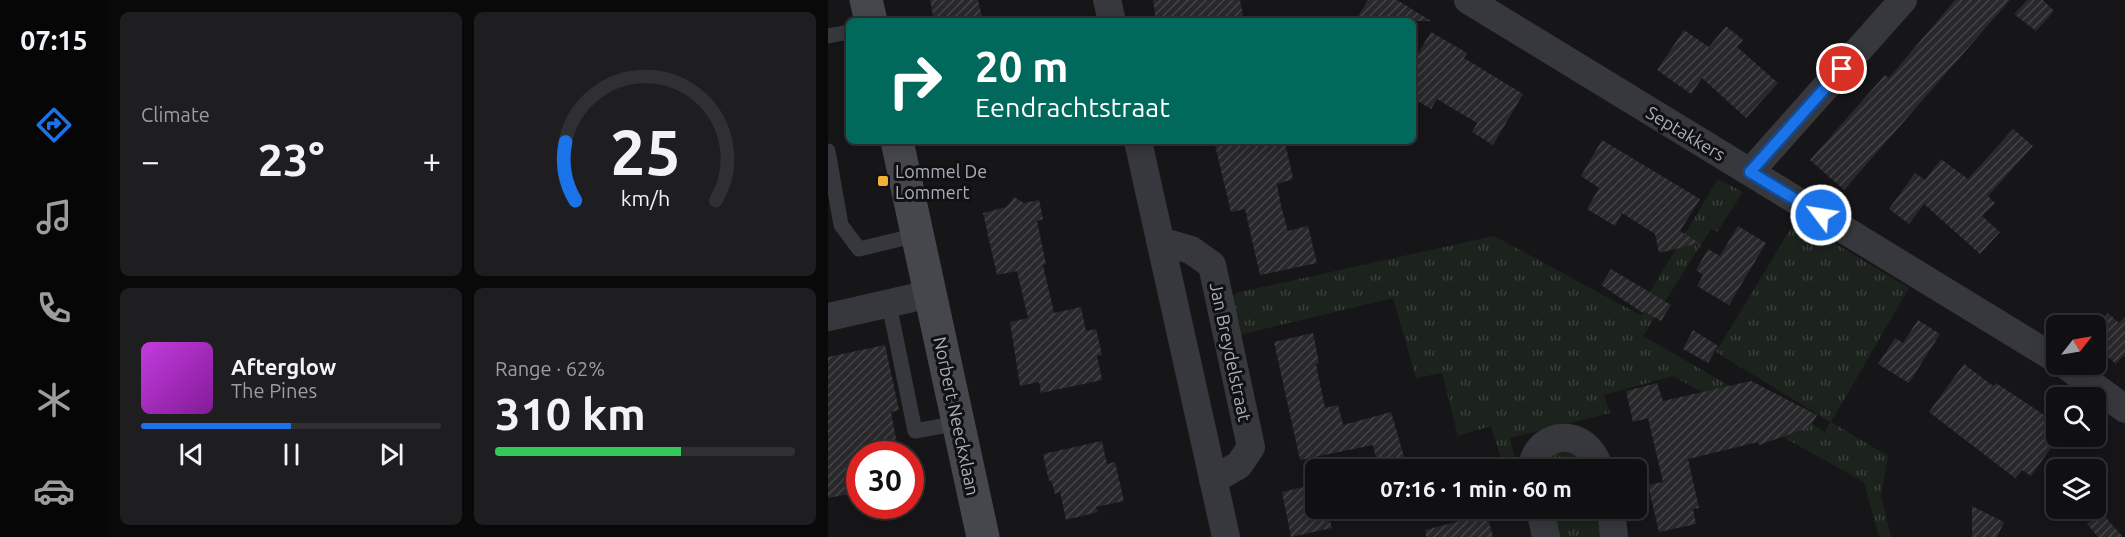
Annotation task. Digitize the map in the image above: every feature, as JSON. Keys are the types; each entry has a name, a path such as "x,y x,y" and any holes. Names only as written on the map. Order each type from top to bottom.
{"main road":[{"path":"866,0 870,18"},
{"name":"Norbert Neeckxlaan","path":"898,144 983,537"}],"street":[{"path":"1107,0 1111,18"},
{"name":"Septakkers","path":"1468,0 2046,353"},
{"path":"1750,172 1903,0"},
{"path":"1139,144 1226,537"},
{"name":"Jan Breydelstraat","path":"1160,241 1191,250 1212,265 1251,447 1239,465 1213,480"},
{"path":"828,317 930,294"},
{"path":"2079,375 2125,409"},
{"path":"1534,459 1542,448 1554,439 1568,437 1582,441 1596,454 1597,459"},
{"path":"1542,519 1546,537"},
{"path":"1612,519 1614,537"}],"lane":[{"path":"828,36 846,33"},
{"path":"828,151 842,225 858,249 917,235"},
{"path":"889,304 915,431 959,423"}],"green space":[{"path":"1718,179 1743,192 1717,232 1711,229 1643,336 1771,410 1776,401 1825,432 1830,422 1716,352 1796,220 1909,288 1831,422 1888,456 1881,495 1891,537 1879,537 1864,482 1673,376 1604,395 1610,413 1510,438 1515,459 1501,459 1491,426 1458,436 1442,373 1416,378 1393,298 1239,335 1230,297 1240,292 1494,236 1642,316 1654,295 1650,292"},
{"path":"1553,450 1576,453 1579,459 1547,459"},
{"path":"1551,519 1598,519 1603,537 1555,537"}],"building":[{"path":"930,0 978,0 982,18 933,18"},
{"path":"1153,0 1240,0 1243,18 1156,18"},
{"path":"1368,0 1397,0 1431,21 1416,21 1416,18 1357,18"},
{"path":"1955,0 2010,0 1844,190 1810,160 1885,75 1889,78"},
{"path":"2027,0 2043,0 2054,11 2036,31 2014,14"},
{"path":"1726,26 1743,40 1737,47 1778,83 1746,118 1702,78 1691,94 1657,70 1684,30 1709,47"},
{"path":"1431,32 1467,53 1464,58 1523,94 1493,145 1472,132 1477,123 1437,99 1431,109 1416,100 1416,57"},
{"path":"2013,129 2033,146 1988,196 1995,203 1982,216 2000,232 1980,254 1924,204 1909,224 1889,209 1915,173 1925,180 1941,159 1968,179"},
{"path":"1602,140 1700,199 1680,231 1699,243 1659,253 1655,234 1622,213 1615,226 1587,209 1599,188 1581,176"},
{"path":"1215,144 1286,144 1293,179 1277,184 1281,206 1288,231 1308,226 1317,263 1260,275 1245,209 1231,212"},
{"path":"1014,197 1024,203 1039,200 1043,219 1037,221 1046,264 1043,265 1054,313 1081,307 1086,331 1096,329 1102,355 1097,356 1102,380 1041,393 1039,382 1020,386 1010,322 1028,318 1017,271 997,275 983,213 1006,207"},
{"path":"1738,226 1766,243 1729,305 1697,286 1703,275 1696,270 1708,249 1720,256"},
{"path":"1611,269 1671,305 1661,321 1644,311 1643,313 1601,285"},
{"path":"2108,313 2119,323 2125,316 2125,357 2123,356 2116,364 2106,355 2106,315"},
{"path":"1918,320 1940,334 1909,383 1878,364 1895,338 1903,343"},
{"path":"1693,330 1718,346 1708,363 1683,349"},
{"path":"1313,333 1319,363 1316,364 1325,408 1338,405 1343,425 1391,412 1405,459 1376,459 1373,445 1300,460 1274,342"},
{"path":"885,345 899,410 891,412 897,441 846,441 846,495 828,498 828,357"},
{"path":"1964,364 1993,386 1996,383 2046,416 2046,447 2052,447 2031,476 2022,470 2015,478 1929,412"},
{"path":"1751,381 1817,415 1810,427 1759,445 1758,442 1688,459 1699,508 1693,509 1696,524 1659,532 1648,485 1663,482 1648,418 1633,422 1626,391 1657,383 1663,401"},
{"path":"1102,441 1107,464 1115,462 1124,501 1096,507 1098,512 1066,520 1060,492 1055,494 1051,480 1049,481 1043,454"},
{"path":"1305,487 1305,519 1330,519 1332,528 1291,537 1282,492"},
{"path":"1972,506 2004,522 1997,537 1972,537"},
{"path":"2106,518 2123,537 2098,537 2087,524 2093,519"},
{"path":"1468,519 1488,519 1493,537 1426,537 1425,530"}],"place":[{"name":"Lommel De Lommert","path":"883,181"}],"route":[{"path":"1821,215 1750,172 1842,69"}]}
